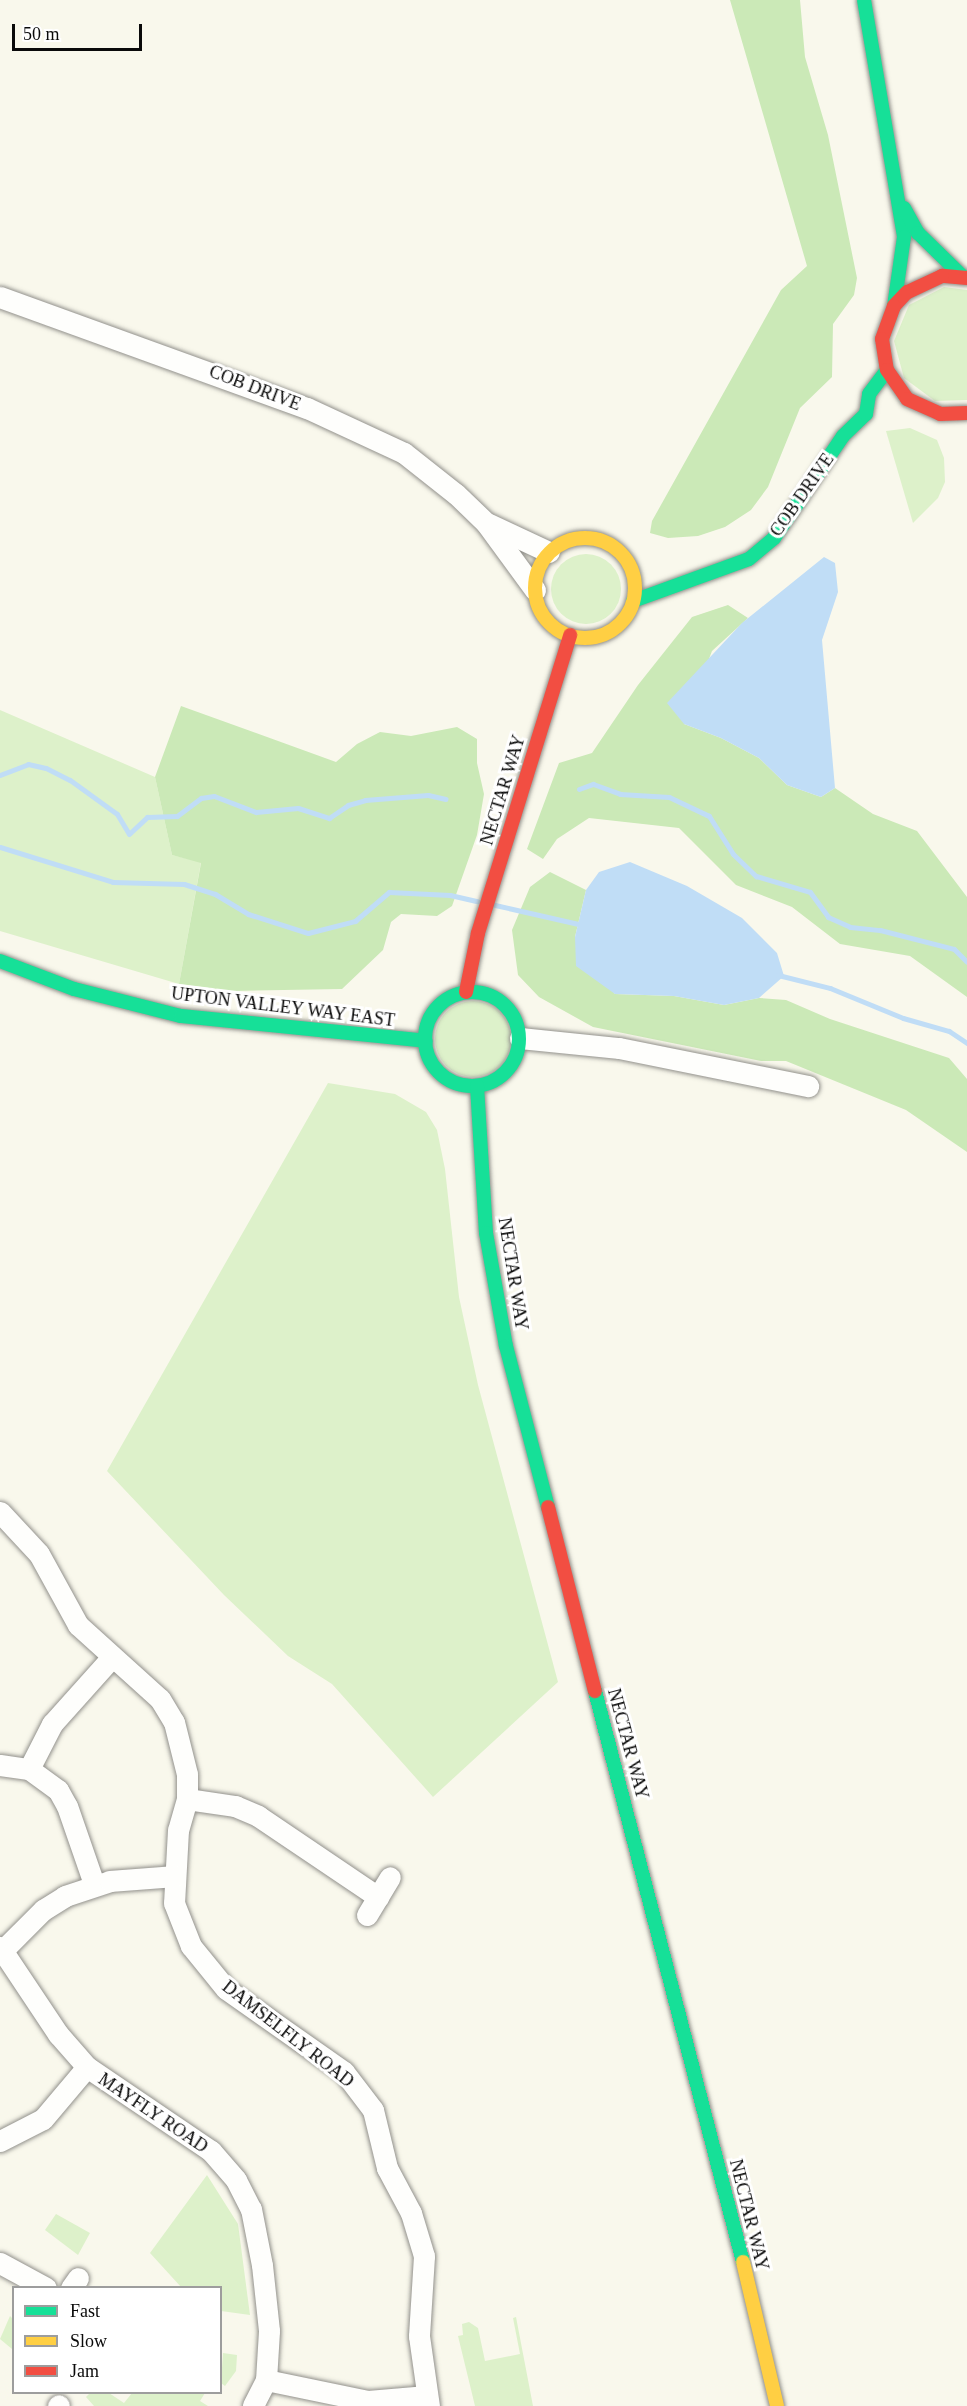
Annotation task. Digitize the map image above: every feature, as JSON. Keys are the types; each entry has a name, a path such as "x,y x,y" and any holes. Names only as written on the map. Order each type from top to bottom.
{"street":[{"path":"864,0 901,203 904,237 894,306 882,339 887,370 907,399 940,414 967,413"},
{"path":"901,203 918,233 964,277"},
{"path":"894,306 924,281 964,277"},
{"name":"COB DRIVE","path":"0,297 340,423 404,453 456,494 486,523 535,590"},
{"name":"COB DRIVE","path":"633,601 749,560 774,538 843,436 866,414 868,394 887,370"},
{"path":"866,414 888,411 907,399"},
{"name":"COB DRIVE","path":"486,523 549,552"},
{"path":"598,539 612,545 631,568 633,601 616,627 602,635 570,635 546,618 535,590 536,576 549,552 564,542 598,539"},
{"name":"COB DRIVE","path":"631,568 698,579"},
{"name":"NECTAR WAY","path":"466,992 478,933 570,635"},
{"name":"UPTON VALLEY WAY EAST","path":"0,961 74,989 181,1016 426,1041"},
{"path":"466,992 497,998 513,1016 520,1038 515,1059 502,1075 477,1086 450,1080 439,1072 431,1061 426,1041 430,1018 439,1005 466,992"},
{"path":"520,1038 619,1048 808,1086"},
{"name":"NECTAR WAY","path":"477,1086 486,1233 506,1346 741,2253 777,2406"},
{"name":"DAMSELFLY ROAD","path":"0,1512 39,1554 78,1624 160,1699 174,1722 187,1774 186,1799 178,1830 174,1903 191,1946 226,1989 344,2072 373,2110 387,2168 411,2213 424,2256 419,2336 428,2401"},
{"path":"30,1769 52,1724 112,1657"},
{"path":"0,1766 30,1769 58,1790 67,1806 94,1884"},
{"path":"186,1799 236,1806 258,1816 378,1897"},
{"path":"87,2067 58,2034 2,1949 43,1910 94,1884 175,1876"},
{"path":"367,1915 390,1877"},
{"name":"MAYFLY ROAD","path":"0,2141 43,2119 87,2067 212,2151 236,2180 250,2209 262,2265 268,2331 266,2380 253,2406"},
{"path":"0,2263 42,2286"},
{"path":"266,2380 368,2401 428,2401"}],"green space":[{"path":"730,0 800,0 805,57 828,135 857,278 854,295 833,324 832,377 800,408 768,487 751,510 725,527 698,536 668,538 650,533 652,521 781,290 807,266"},
{"path":"944,287 967,290 967,400 935,401 904,378 894,341 909,305"},
{"path":"910,428 937,440 944,458 945,482 938,498 913,523 886,431"},
{"path":"586,554 599,557 611,564 618,576 621,589 618,602 611,614 599,621 586,624 573,621 561,614 554,602 551,589 554,576 561,564 573,557"},
{"path":"728,605 748,618 712,651 684,724 721,738 759,758 787,785 821,797 835,788 873,814 917,831 967,897 967,997 910,956 840,944 792,907 736,885 679,828 589,818 557,839 543,859 527,849 559,763 592,753 638,685 692,617"},
{"path":"181,706 336,762 357,744 380,732 411,736 457,727 477,739 477,763 484,794 477,835 452,906 437,916 401,914 391,922 383,950 342,989 231,991 179,984 201,863 172,855 155,777"},
{"path":"0,710 155,777 172,855 201,862 179,984 0,931"},
{"path":"550,872 586,890 575,937 615,994 674,996 724,1005 759,998 786,1000 830,1019 949,1058 967,1079 967,1152 906,1110 786,1061 761,1061 593,1027 539,997 518,975 512,930 530,887"},
{"path":"473,1001 488,1004 500,1012 508,1024 511,1039 508,1054 500,1066 488,1074 473,1077 458,1074 446,1066 438,1054 435,1039 438,1024 446,1012 458,1004"},
{"path":"328,1083 395,1094 426,1112 437,1130 445,1169 459,1297 478,1385 558,1682 433,1797 332,1684 288,1656 224,1595 107,1471"},
{"path":"207,2175 238,2224 250,2315 222,2311 222,2286 180,2286 150,2253"},
{"path":"56,2214 90,2233 78,2255 45,2230"},
{"path":"10,2316 12,2318 12,2349 0,2339"},
{"path":"516,2317 533,2406 475,2406 458,2336 463,2335 462,2324 469,2322 478,2328 485,2361 520,2354 513,2318"},
{"path":"223,2353 237,2355 236,2371 225,2386 222,2384"},
{"path":"89,2394 110,2394 124,2403 131,2394 204,2394 200,2401 208,2406 94,2406 86,2397"}],"water":[{"path":"824,557 835,563 838,592 822,640 835,788 821,797 787,785 759,758 721,738 684,724 667,703 742,623"},
{"path":"630,862 687,886 742,918 777,953 784,976 759,998 724,1005 674,996 615,994 576,966 575,937 586,890 599,872"}],"waterway":[{"path":"0,775 28,764 46,768 70,780 117,814 129,834 147,817 177,816 201,798 214,796 256,812 298,808 329,818 348,805 365,800 428,795 446,799"},
{"path":"579,789 593,784 620,794 669,797 709,816 733,854 756,876 810,892 828,917 850,927 880,930 954,949 967,962"},
{"path":"0,847 113,882 184,884 215,894 248,914 308,933 355,921 389,892 450,895 477,901"},
{"path":"495,905 583,925"},
{"path":"778,975 830,988 903,1018 949,1031 967,1043"}],"traffic: fast":[{"path":"864,0 904,237 894,306"},
{"path":"904,208 918,233 962,276"},
{"path":"633,601 749,559 774,538 843,436 866,414 869,394 887,370"},
{"path":"0,961 74,989 181,1016 426,1041"},
{"path":"472,992 490,996 505,1006 515,1021 519,1039 515,1057 505,1072 490,1082 472,1086 454,1082 439,1072 429,1057 425,1039 429,1021 439,1006 454,996 472,992"},
{"path":"477,1086 486,1233 506,1346 548,1507"},
{"path":"595,1691 743,2262"}],"traffic: slow":[{"path":"585,538 604,542 620,553 631,569 635,588 631,607 620,623 604,634 585,638 566,634 550,623 539,607 535,588 539,569 550,553 566,542 585,538"},
{"path":"743,2262 777,2406"}],"traffic: jam":[{"path":"967,278 942,276 907,292 894,306 882,339 887,370 907,399 940,414 967,413"},
{"path":"466,992 478,933 570,635"},
{"path":"548,1507 595,1691"}]}
